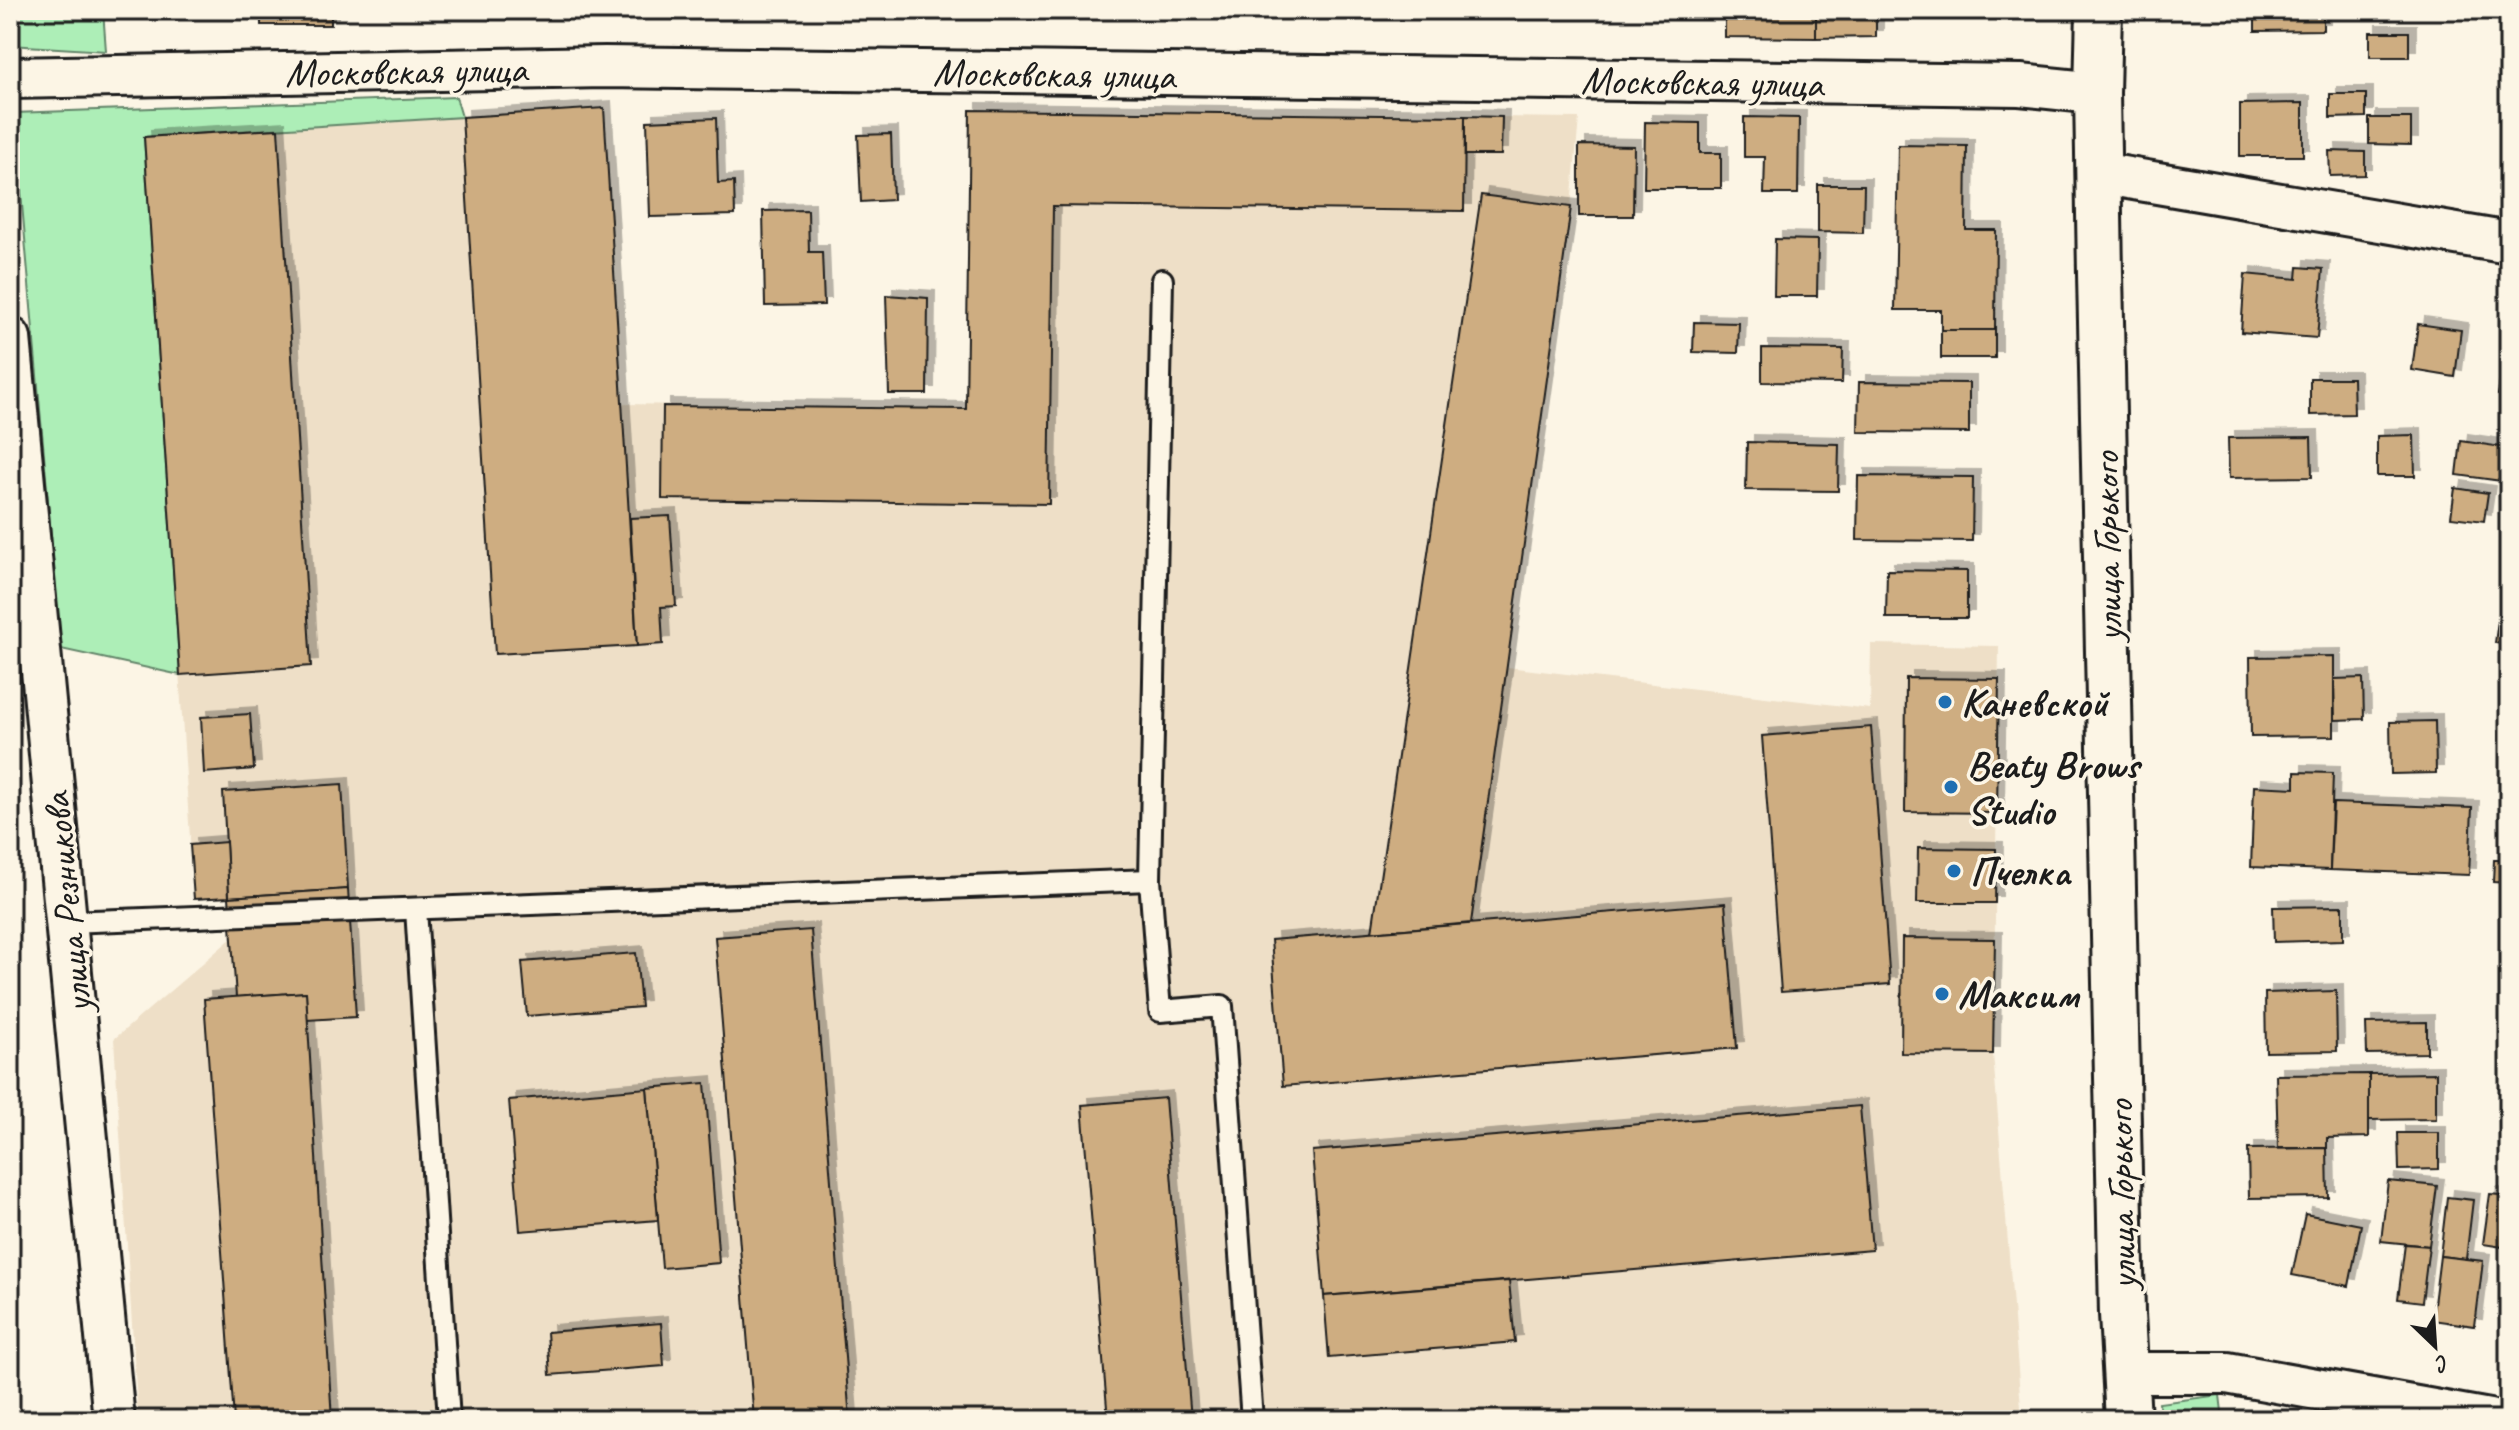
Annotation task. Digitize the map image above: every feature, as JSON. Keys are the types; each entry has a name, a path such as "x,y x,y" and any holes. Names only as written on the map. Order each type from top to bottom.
{"main road":[{"name":"улица Горького","path":"2099,10 2097,93 2124,1373 2128,1420"}],"street":[{"name":"Московская улица","path":"10,78 605,67 2020,85 2097,93"},
{"path":"2099,173 2509,243"},
{"name":"улица Резникова","path":"10,338 114,1420"},
{"path":"2124,1373 2227,1373 2489,1420"}],"lane":[{"path":"1162,280 1150,880 1160,1011 1222,1006 1252,1420"},
{"path":"68,922 1150,880"},
{"path":"416,909 449,1420"}],"shaded area":[{"path":"604,108 623,404 965,409 970,110 1579,118 1571,207 1507,667 1870,709 1871,644 1999,646 1993,1054 2022,1420 138,1420 114,1039 232,938 229,897 194,899 144,137"}],"green space":[{"path":"10,10 103,10 106,51 10,45"},
{"path":"456,97 462,117 144,137 180,675 61,649 14,113"},
{"path":"2220,1395 2223,1420 2161,1420 2159,1403"}],"building":[{"path":"261,10 331,10 331,25 261,25"},
{"path":"1725,10 1816,10 1816,38 1725,37"},
{"path":"1816,10 1876,10 1876,37 1816,38"},
{"path":"2255,10 2323,10 2323,30 2255,31"},
{"path":"2370,32 2409,32 2409,57 2370,57"},
{"path":"2330,94 2366,94 2366,117 2330,118"},
{"path":"2303,103 2303,156 2240,156 2240,104"},
{"path":"604,108 637,646 495,654 462,117"},
{"path":"970,110 1465,116 1464,211 1053,206 1049,504 662,499 663,406 966,409"},
{"path":"1465,116 1502,117 1501,155 1465,155"},
{"path":"1744,117 1799,118 1798,194 1764,194 1765,157 1744,157"},
{"path":"716,118 718,183 734,182 735,215 650,217 647,121"},
{"path":"2369,118 2411,118 2411,145 2369,144"},
{"path":"1645,122 1700,123 1700,153 1721,153 1721,188 1644,188"},
{"path":"278,129 311,666 180,675 144,137"},
{"path":"891,134 893,200 861,202 858,135"},
{"path":"1579,145 1634,146 1633,216 1579,216"},
{"path":"1898,145 1967,146 1966,230 1996,230 1995,330 1941,330 1941,310 1895,310"},
{"path":"2329,151 2365,152 2365,175 2330,176"},
{"path":"1818,185 1864,185 1863,233 1818,232"},
{"path":"1481,195 1571,207 1471,923 1372,932"},
{"path":"808,210 809,252 822,252 824,305 765,306 763,211"},
{"path":"1775,239 1818,240 1817,296 1774,296"},
{"path":"2298,267 2323,269 2317,338 2241,332 2245,274 2297,279"},
{"path":"886,295 928,298 927,394 889,394"},
{"path":"2509,320 2509,397 2498,395"},
{"path":"1694,322 1739,323 1738,353 1693,352"},
{"path":"2418,324 2461,330 2455,377 2412,370"},
{"path":"1941,330 1995,330 1995,358 1941,358"},
{"path":"1762,348 1843,349 1842,383 1762,382"},
{"path":"2310,378 2353,378 2354,414 2310,415"},
{"path":"1859,382 1969,383 1969,433 1858,432"},
{"path":"2414,435 2415,476 2377,476 2377,436"},
{"path":"2311,437 2312,477 2229,478 2228,438"},
{"path":"2461,441 2509,448 2509,482 2457,475"},
{"path":"1747,442 1839,444 1838,491 1746,490"},
{"path":"1858,476 1973,477 1972,541 1857,540"},
{"path":"2455,488 2488,493 2484,521 2451,517"},
{"path":"670,516 676,606 661,607 663,644 637,646 630,518"},
{"path":"2509,539 2509,645 2495,643"},
{"path":"1887,570 1967,571 1967,618 1886,618"},
{"path":"2334,656 2334,736 2251,737 2250,657"},
{"path":"1906,678 1999,679 1997,813 1905,812"},
{"path":"2363,678 2364,719 2335,720 2334,679"},
{"path":"250,714 254,769 204,773 201,717"},
{"path":"2435,721 2436,773 2391,774 2390,722"},
{"path":"1871,727 1890,984 1781,992 1762,736"},
{"path":"2295,772 2333,773 2330,870 2251,867 2254,786 2295,788"},
{"path":"342,784 348,889 229,897 223,792"},
{"path":"2333,803 2472,808 2469,875 2330,870"},
{"path":"226,842 229,897 194,899 190,845"},
{"path":"1918,848 1996,849 1995,903 1917,903"},
{"path":"2494,860 2509,860 2509,883 2493,882"},
{"path":"348,889 356,1017 307,1020 306,992 236,997 229,897"},
{"path":"1725,903 1737,1048 1283,1086 1271,940"},
{"path":"2343,906 2343,940 2274,942 2273,907"},
{"path":"811,930 850,1420 754,1420 715,937"},
{"path":"1902,938 1995,939 1993,1054 1901,1053"},
{"path":"636,953 641,1007 527,1016 522,962"},
{"path":"2336,991 2337,1051 2266,1052 2265,993"},
{"path":"306,992 332,1420 234,1420 204,999"},
{"path":"2427,1022 2427,1053 2367,1054 2366,1023"},
{"path":"2436,1073 2436,1119 2369,1120 2369,1074"},
{"path":"2369,1074 2369,1137 2327,1138 2327,1148 2278,1148 2276,1075"},
{"path":"705,1083 719,1263 662,1268 647,1088"},
{"path":"647,1088 658,1220 520,1231 509,1100"},
{"path":"1165,1098 1191,1420 1108,1420 1082,1105"},
{"path":"1860,1106 1872,1250 1324,1296 1312,1151"},
{"path":"2398,1133 2439,1133 2439,1169 2399,1170"},
{"path":"2327,1148 2328,1197 2249,1198 2248,1149"},
{"path":"2388,1181 2437,1186 2429,1246 2381,1241"},
{"path":"2490,1194 2509,1196 2509,1248 2483,1244"},
{"path":"2447,1197 2473,1200 2466,1259 2440,1256"},
{"path":"2305,1214 2361,1225 2349,1286 2292,1275"},
{"path":"2405,1244 2429,1246 2422,1302 2398,1299"},
{"path":"2440,1256 2483,1261 2475,1326 2432,1320"},
{"path":"1509,1281 1515,1342 1329,1358 1324,1296"},
{"path":"661,1323 664,1366 550,1375 547,1332"}],"place":[{"name":"Каневской","path":"1945,702"},
{"name":"Beaty Brows Studio","path":"1951,787"},
{"name":"Пчелка","path":"1954,871"},
{"name":"Максим","path":"1942,994"}]}
